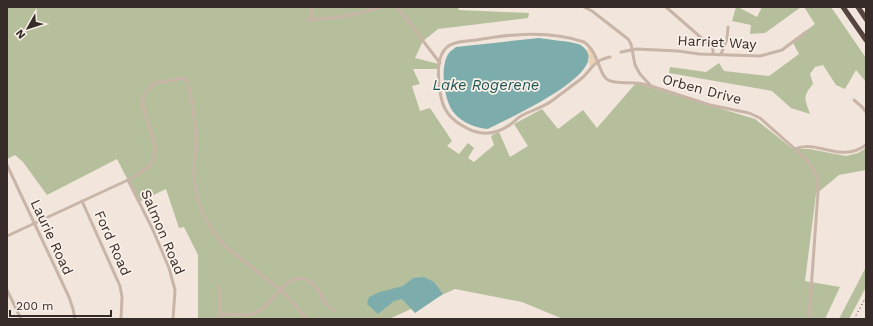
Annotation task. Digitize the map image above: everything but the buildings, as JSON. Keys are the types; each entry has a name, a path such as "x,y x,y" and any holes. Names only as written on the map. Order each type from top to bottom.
{"highway":[{"path":"843,7 866,40"},
{"path":"858,7 866,19"}],"street":[{"path":"312,7 312,20"},
{"path":"307,20 347,17 381,7"},
{"path":"397,7 440,63"},
{"name":"Orben Drive","path":"584,7 589,8 628,39 640,74 651,86 710,105 755,115 766,122 810,164 818,184 809,319"},
{"path":"666,7 713,48 713,54"},
{"path":"721,54 727,39 728,27"},
{"name":"Harriet Way","path":"621,52 636,49 654,49 713,54 765,56 782,50 806,32"},
{"path":"610,57 598,62 582,78 547,104 522,115 510,126 490,133 480,134 470,130 448,116 440,93 438,72 443,51 447,46 496,37 531,34 557,35 584,42 588,44 596,54 598,62 603,75 608,80 651,86"},
{"path":"7,236 128,180 149,167 156,152 143,107 143,97 145,92 155,83 183,78 188,82 194,120 196,144 194,166 195,188 200,210 204,219 216,237 224,245 280,290 292,301 307,319"},
{"path":"854,100 866,112"},
{"path":"795,149 802,146 810,146 845,153 856,151 866,145"},
{"name":"Laurie Road","path":"7,165 72,304 75,319"},
{"name":"Salmon Road","path":"128,180 153,230 169,268 175,290 173,319"},
{"name":"Ford Road","path":"82,201 120,286 122,297 121,319"},
{"path":"220,314 250,317 265,307 286,284 294,280 302,279 314,285 328,306 335,311"},
{"path":"218,286 220,294 220,319"},
{"path":"7,290 21,319"}],"green space":[{"path":"7,7 458,7 459,10 529,13 528,18 438,29 423,41 415,58 439,64 438,69 413,69 420,84 412,86 420,111 430,108 452,141 447,146 459,154 468,143 474,148 468,158 474,162 494,145 491,136 499,132 510,157 528,146 514,124 542,109 558,129 583,110 597,128 636,83 755,119 793,149 809,149 846,156 858,153 866,148 866,170 839,175 816,194 805,281 840,287 825,319 563,319 522,302 455,289 389,319 198,319 198,255 184,227 179,228 166,189 139,202 117,159 47,195 23,162 15,155 7,159"},
{"path":"736,7 757,17 762,7 801,7 765,33 750,34 751,25 732,21"},
{"path":"804,7 831,7 866,58 866,82 856,70 845,89 836,85 823,65 815,67 810,74 813,84 806,95 810,114 791,108 772,91 669,73 670,67 706,72 719,63 724,71 769,76 799,54 792,41 815,24"},
{"path":"866,267 866,287 849,319 839,319"}],"sand":[{"path":"589,48 596,61 591,67 588,62 590,60 586,50"}],"water":[{"name":"Lake Rogerene","path":"539,38 569,42 584,47 587,52 588,62 580,73 567,85 531,107 488,129 479,128 470,124 455,114 448,102 444,84 444,66 450,52 456,47"},
{"path":"424,277 434,282 443,294 415,313 402,299 394,301 378,314 367,304 369,297 380,292 403,286 413,278"}],"railway":[{"path":"854,319 866,297"}]}
